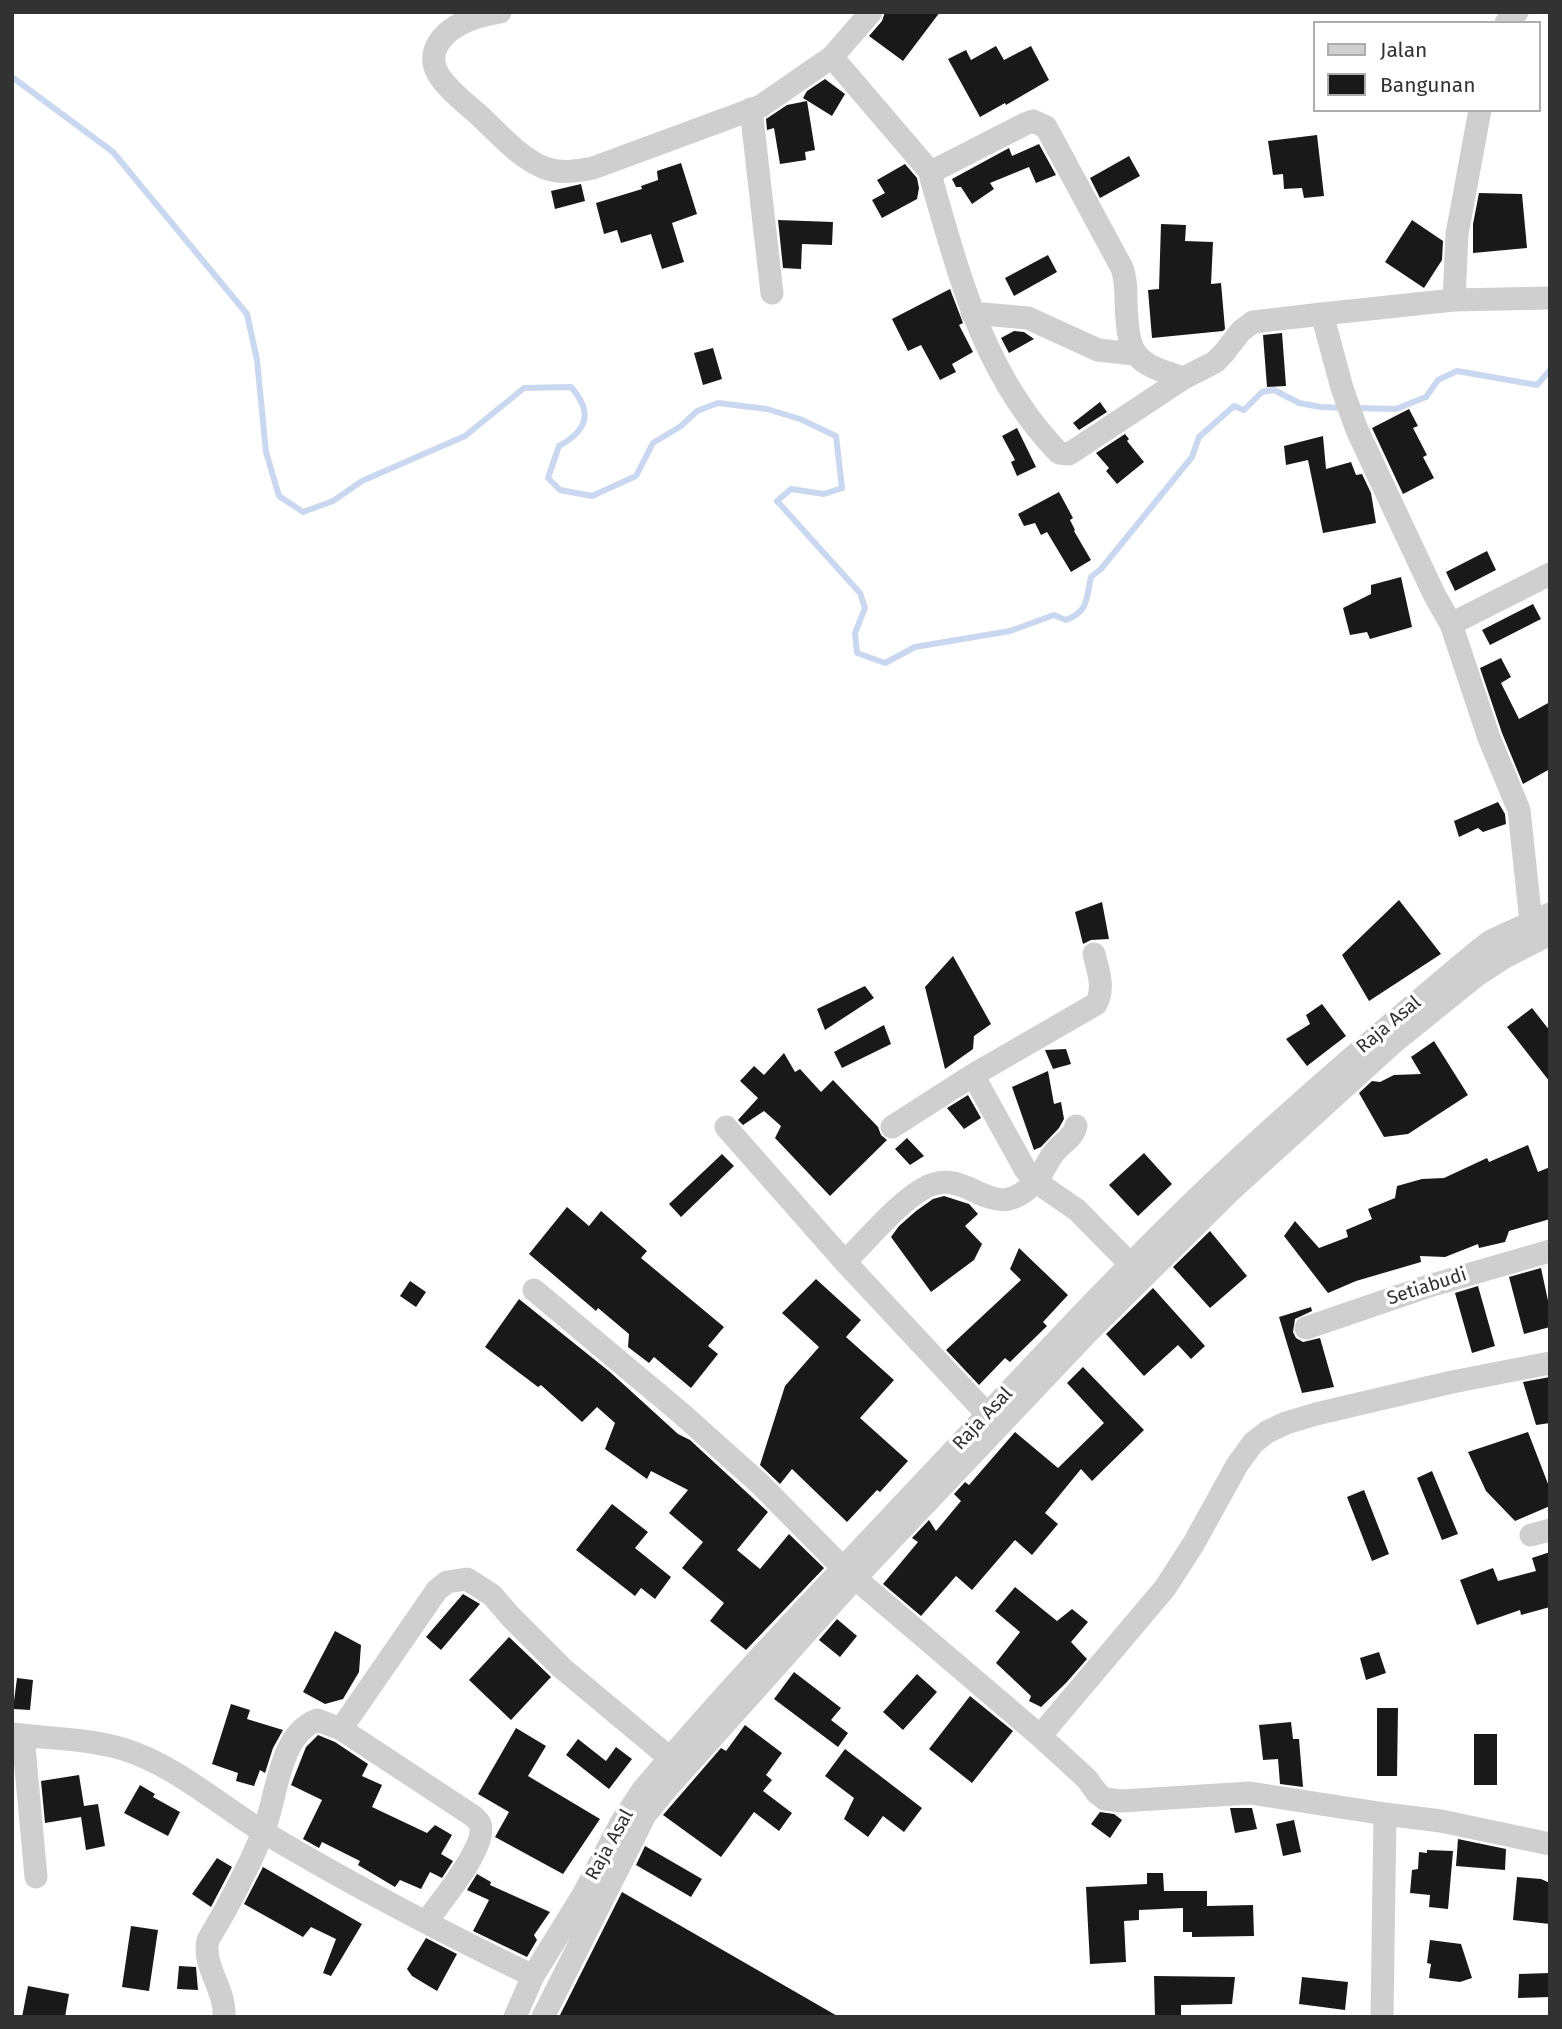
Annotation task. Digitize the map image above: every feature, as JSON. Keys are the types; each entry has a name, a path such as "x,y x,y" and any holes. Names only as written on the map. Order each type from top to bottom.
{"street":[{"path":"500,12 470,19 446,33 435,47 433,63 439,76 453,92 521,154 546,169 570,172 593,168 761,106 832,57 871,12"},
{"path":"832,57 932,174 972,313 1002,378 1062,455 1069,454 1184,378 1215,362 1241,331 1253,323 1454,300 1513,297 1550,299"},
{"path":"751,109 772,293"},
{"path":"1454,300 1457,234 1480,112"},
{"path":"932,174 1025,124 1033,121 1046,127 1122,268 1125,276 1127,326 1135,354 1150,367 1184,378"},
{"path":"972,313 1028,318 1098,350 1135,354"},
{"path":"1322,314 1342,388 1357,430 1434,594 1451,624 1489,737 1519,810 1543,923"},
{"path":"1451,624 1550,573"},
{"name":"Raja Asal","path":"516,2017 533,1976 583,1895 631,1806 671,1759 849,1573 1087,1333 1216,1180 1384,1029 1479,950 1543,923"},
{"path":"892,1127 973,1075 1096,1004 1101,982 1094,954"},
{"path":"973,1075 1025,1169 1035,1181 1077,1210 1138,1271"},
{"path":"845,1262 912,1197 929,1186 953,1181 995,1200 1013,1198 1035,1181 1052,1155 1074,1135 1076,1126"},
{"path":"726,1128 845,1262 987,1414"},
{"name":"Setiabudi","path":"1306,1328 1429,1286 1550,1251"},
{"name":"Raja Asal","path":"543,2017 624,1853 650,1808 987,1414 1075,1321 1138,1271"},
{"path":"534,1290 682,1413 759,1483 849,1573 1040,1736 1087,1779 1097,1793 1112,1801 1250,1793 1467,1826 1550,1844"},
{"path":"1040,1736 1165,1588 1195,1543 1237,1465 1253,1443 1267,1432 1316,1414 1452,1382 1550,1363"},
{"path":"341,1729 437,1590 447,1582 467,1578 492,1595 562,1668 671,1759"},
{"path":"224,2017 222,2000 207,1959 208,1940 263,1832 286,1753 305,1724 317,1720 341,1729 480,1822 481,1831 476,1850 427,1921"},
{"path":"36,1877 18,1735 89,1741 124,1749 145,1758 263,1832 362,1888 533,1976"},
{"path":"1382,2017 1385,1814"}],"building":[{"path":"885,12 940,12 903,61 869,36 882,21"},
{"path":"996,46 1004,60 1031,46 1049,80 980,117 948,59 966,50 971,60"},
{"path":"825,79 845,94 832,116 803,98 807,91"},
{"path":"807,101 815,150 805,152 806,160 780,164 774,128 767,130 766,119 787,105"},
{"path":"1317,135 1324,196 1304,198 1302,188 1284,189 1283,174 1273,175 1268,141"},
{"path":"1039,144 1056,175 1036,183 1029,167 990,183 994,189 972,204 952,179 1009,148 1012,156"},
{"path":"1129,156 1140,176 1100,198 1090,178"},
{"path":"681,163 697,214 672,223 684,262 662,269 651,234 621,243 617,230 604,234 596,203 642,189 641,186 658,180 657,171"},
{"path":"905,164 917,178 917,199 882,218 872,200 885,193 877,180"},
{"path":"581,184 585,201 555,209 551,191"},
{"path":"1479,193 1522,194 1527,248 1473,253 1473,224"},
{"path":"778,220 833,222 832,245 802,244 801,269 783,268"},
{"path":"1412,220 1443,241 1442,260 1424,288 1385,262"},
{"path":"1161,224 1186,225 1185,241 1213,242 1211,284 1221,283 1223,331 1152,338 1148,290 1159,289"},
{"path":"1048,255 1057,272 1014,296 1005,278"},
{"path":"950,289 963,323 959,325 973,352 952,364 956,372 940,380 921,345 908,351 892,319"},
{"path":"1014,331 1024,332 1034,339 1009,353 1001,338"},
{"path":"1282,333 1286,386 1267,387 1263,335"},
{"path":"713,348 722,379 703,385 694,353"},
{"path":"1100,402 1107,412 1079,430 1073,423"},
{"path":"1409,409 1418,426 1413,428 1427,455 1423,457 1434,478 1403,494 1372,428"},
{"path":"1017,428 1036,467 1017,476 1011,462 1015,460 1002,436"},
{"path":"1125,434 1129,439 1127,441 1144,462 1117,484 1106,471 1109,468 1096,453"},
{"path":"1323,436 1326,469 1351,462 1356,475 1362,474 1371,493 1376,523 1323,533 1308,460 1286,465 1284,446"},
{"path":"1059,492 1073,518 1070,520 1074,531 1091,560 1071,572 1047,532 1041,535 1035,523 1024,526 1018,514"},
{"path":"1487,551 1496,570 1455,591 1446,572"},
{"path":"1401,577 1412,627 1370,639 1367,632 1350,635 1343,608 1371,594 1371,585"},
{"path":"1533,604 1541,619 1490,645 1482,630"},
{"path":"1501,658 1511,677 1501,683 1519,719 1550,702 1550,769 1523,784 1480,668"},
{"path":"1498,802 1505,814 1506,824 1483,832 1478,828 1459,837 1454,821"},
{"path":"1399,900 1441,954 1369,1001 1342,955"},
{"path":"1102,902 1109,939 1091,940 1083,944 1075,912"},
{"path":"953,956 991,1024 974,1036 973,1049 945,1069 925,987"},
{"path":"865,986 874,998 825,1030 817,1009"},
{"path":"1322,1004 1346,1036 1307,1066 1286,1039 1310,1024 1306,1015"},
{"path":"1532,1008 1550,1031 1550,1082 1507,1027"},
{"path":"884,1025 891,1044 842,1068 834,1052"},
{"path":"1434,1041 1468,1095 1408,1134 1384,1137 1359,1093 1372,1081 1380,1082 1394,1075 1421,1074 1411,1057"},
{"path":"1066,1049 1071,1064 1053,1069 1045,1050"},
{"path":"784,1053 795,1072 800,1069 821,1092 833,1080 887,1140 830,1196 775,1138 781,1126 764,1111 743,1125 738,1120 758,1098 740,1081 754,1066 764,1075"},
{"path":"1048,1071 1054,1104 1061,1102 1064,1119 1041,1147 1034,1150 1012,1087"},
{"path":"968,1095 981,1118 964,1129 947,1108"},
{"path":"907,1138 924,1156 910,1165 895,1149"},
{"path":"1528,1145 1538,1172 1550,1167 1550,1219 1509,1231 1505,1242 1479,1248 1478,1244 1445,1257 1420,1256 1421,1262 1356,1281 1328,1293 1284,1236 1295,1221 1319,1248 1348,1237 1346,1230 1372,1219 1368,1209 1395,1198 1397,1186 1422,1179 1444,1178 1487,1158 1489,1162"},
{"path":"1144,1153 1172,1184 1138,1216 1109,1185"},
{"path":"722,1154 734,1166 681,1217 669,1204"},
{"path":"944,1196 969,1204 978,1214 965,1226 982,1244 974,1260 931,1292 891,1237 916,1211 933,1199"},
{"path":"567,1207 589,1226 601,1211 647,1251 641,1258 724,1327 708,1346 718,1354 691,1388 654,1357 649,1363 628,1347 629,1334 598,1308 596,1311 529,1254"},
{"path":"1210,1231 1247,1276 1210,1308 1173,1267"},
{"path":"1019,1248 1068,1295 1043,1322 1047,1326 1010,1362 1005,1358 979,1385 946,1350 1021,1280 1010,1269"},
{"path":"1541,1268 1550,1310 1550,1327 1524,1334 1509,1277"},
{"path":"816,1279 861,1320 846,1337 894,1380 860,1418 908,1461 880,1492 877,1490 847,1522 792,1469 780,1484 760,1465 785,1386 819,1347 782,1313"},
{"path":"410,1281 426,1292 416,1307 400,1296"},
{"path":"1478,1286 1495,1346 1472,1353 1455,1293"},
{"path":"1153,1288 1205,1346 1191,1359 1178,1345 1144,1376 1106,1334"},
{"path":"519,1299 610,1372 678,1434 690,1440 768,1512 737,1550 760,1569 789,1534 824,1568 746,1650 710,1621 724,1603 682,1568 703,1542 669,1513 688,1490 651,1471 647,1479 605,1449 615,1423 597,1407 582,1422 541,1385 538,1387 485,1347"},
{"path":"1311,1307 1312,1311 1295,1319 1293,1332 1296,1338 1303,1342 1320,1338 1334,1387 1302,1393 1279,1317"},
{"path":"1083,1367 1144,1430 1092,1481 1081,1469 1045,1513 1058,1524 1032,1555 1015,1540 972,1590 956,1576 921,1616 883,1584 918,1542 912,1538 929,1520 936,1531 961,1501 954,1494 965,1482 969,1485 1015,1432 1058,1468 1104,1423 1067,1383"},
{"path":"1550,1377 1550,1423 1536,1425 1523,1382"},
{"path":"1528,1432 1550,1489 1550,1506 1515,1521 1486,1491 1468,1452"},
{"path":"1432,1471 1458,1534 1442,1540 1417,1478"},
{"path":"1364,1490 1389,1554 1372,1561 1347,1497"},
{"path":"612,1504 648,1532 635,1548 671,1577 655,1599 641,1588 635,1596 576,1550"},
{"path":"1550,1552 1550,1607 1521,1615 1520,1610 1477,1625 1460,1580 1493,1568 1498,1581 1536,1571 1532,1558"},
{"path":"1015,1587 1057,1621 1072,1609 1088,1622 1071,1642 1087,1659 1041,1707 1029,1701 1031,1696 996,1663 1020,1632 995,1611"},
{"path":"463,1594 480,1604 441,1650 426,1637"},
{"path":"837,1619 857,1636 840,1657 819,1640"},
{"path":"335,1631 361,1645 359,1672 343,1699 325,1704 303,1692"},
{"path":"509,1637 551,1677 511,1720 469,1680"},
{"path":"1379,1652 1386,1673 1366,1680 1360,1658"},
{"path":"794,1672 841,1708 831,1720 848,1733 838,1747 774,1699"},
{"path":"917,1674 937,1692 903,1730 883,1712"},
{"path":"17,1678 33,1680 30,1710 13,1709"},
{"path":"970,1696 1013,1731 972,1783 929,1749"},
{"path":"231,1704 250,1710 247,1719 283,1730 273,1748 265,1773 260,1770 254,1786 236,1781 238,1773 212,1764"},
{"path":"1377,1708 1398,1708 1397,1776 1377,1776"},
{"path":"1291,1722 1293,1739 1299,1739 1303,1787 1280,1784 1278,1759 1263,1760 1259,1725"},
{"path":"745,1725 782,1753 766,1775 772,1780 763,1791 792,1813 779,1831 754,1812 721,1857 663,1815 721,1748 726,1751"},
{"path":"516,1728 546,1746 528,1776 600,1819 563,1874 495,1837 509,1812 478,1794"},
{"path":"1474,1734 1497,1734 1497,1785 1474,1785"},
{"path":"318,1735 335,1742 368,1764 362,1776 382,1785 372,1807 427,1833 435,1825 452,1835 441,1854 453,1861 442,1878 430,1872 421,1889 400,1880 395,1887 358,1865 360,1861 322,1842 319,1848 303,1839 322,1800 291,1785 306,1747"},
{"path":"578,1739 606,1761 616,1747 632,1759 609,1789 566,1755"},
{"path":"845,1749 922,1808 904,1832 883,1816 868,1837 844,1819 854,1798 825,1776"},
{"path":"79,1775 84,1806 98,1804 105,1846 86,1850 81,1817 45,1823 41,1781"},
{"path":"140,1785 155,1794 153,1797 180,1812 168,1836 124,1813"},
{"path":"1230,1808 1252,1808 1257,1829 1235,1833"},
{"path":"1100,1812 1114,1814 1122,1820 1110,1838 1091,1824"},
{"path":"1294,1820 1301,1852 1283,1856 1276,1824"},
{"path":"1458,1839 1506,1849 1505,1870 1456,1866"},
{"path":"645,1846 702,1879 691,1897 636,1865"},
{"path":"1427,1850 1453,1851 1448,1909 1429,1907 1430,1895 1410,1893 1412,1870 1418,1869 1419,1852 1427,1853"},
{"path":"217,1858 232,1867 211,1907 192,1894"},
{"path":"263,1867 362,1924 331,1976 323,1973 336,1939 311,1927 303,1937 244,1904"},
{"path":"1147,1873 1163,1873 1164,1891 1207,1891 1207,1906 1253,1905 1254,1936 1192,1937 1192,1932 1183,1932 1183,1908 1139,1910 1139,1920 1124,1921 1126,1962 1090,1964 1086,1887 1147,1884"},
{"path":"477,1874 491,1882 490,1885 550,1912 534,1935 537,1940 527,1957 473,1931 489,1900 467,1890"},
{"path":"1517,1877 1541,1879 1550,1883 1550,1924 1513,1920"},
{"path":"622,1892 839,2017 559,2017"},
{"path":"131,1926 158,1930 149,1991 122,1987"},
{"path":"426,1938 457,1954 437,1991 412,1976 407,1969"},
{"path":"1430,1940 1461,1944 1472,1978 1460,1982 1429,1978 1431,1964 1427,1963"},
{"path":"179,1966 196,1967 198,1990 177,1989"},
{"path":"1550,1973 1550,1997 1518,1998 1519,1974"},
{"path":"1154,1976 1235,1977 1232,2004 1181,2005 1181,2017 1155,2017"},
{"path":"1302,1977 1348,1982 1345,2010 1299,2004"},
{"path":"28,1986 69,1994 65,2017 22,2017"}],"waterway":[{"path":"12,77 113,152 247,314 257,360 266,452 279,496 303,512 333,501 362,481 465,436 524,388 571,387 578,396 585,412 584,420 576,434 559,446 548,478 560,490 592,496 636,476 653,443 681,426 697,411 718,403 767,409 800,419 836,436 842,488 824,494 791,489 777,501 860,593 865,608 855,633 857,653 885,663 915,647 1010,631 1054,615 1066,620 1079,613 1085,603 1091,577 1101,569 1192,457 1199,437 1234,406 1244,410 1262,392 1274,390 1299,403 1345,408"},
{"path":"1356,408 1396,409 1426,397 1438,380 1457,371 1537,385 1550,370"}]}
